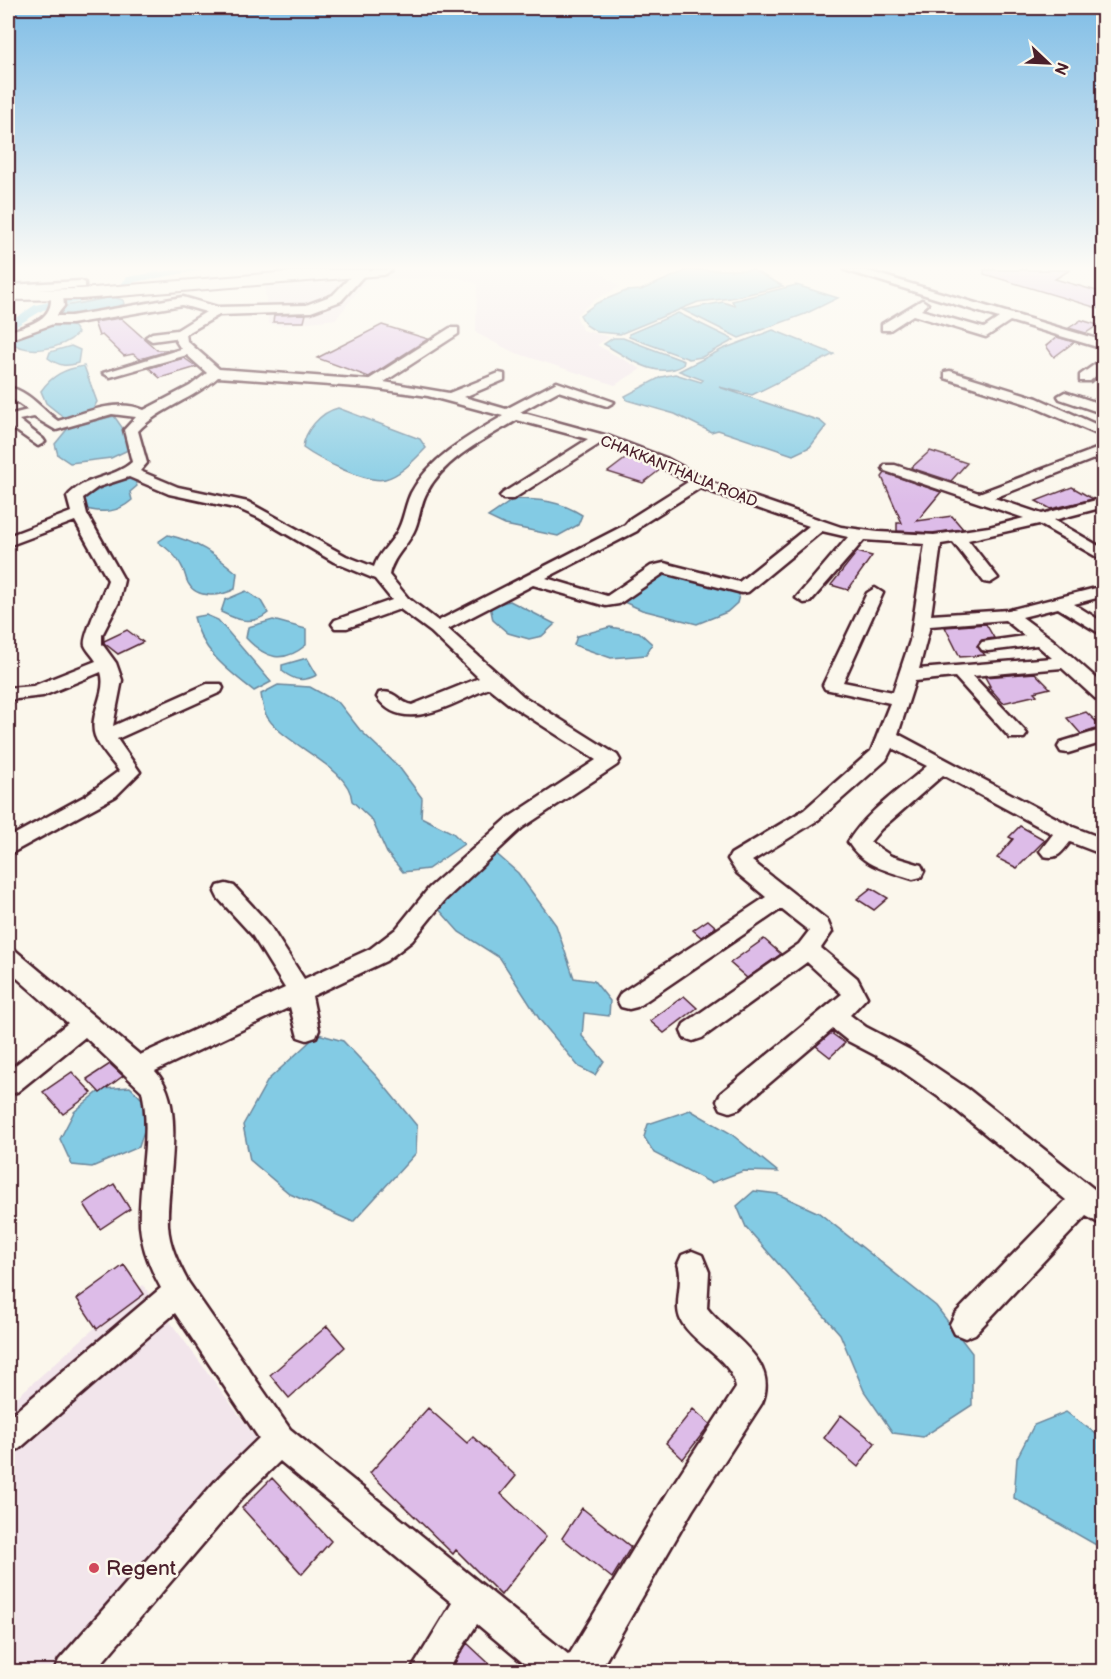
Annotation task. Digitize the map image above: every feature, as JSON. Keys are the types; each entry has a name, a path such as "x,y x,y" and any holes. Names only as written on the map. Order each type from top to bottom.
{"street":[{"path":"371,384 427,348"},
{"path":"8,848 27,835 117,787 130,772 128,766 105,737 103,720 113,680 107,663 93,644 93,635 110,602 116,580 79,514 75,497 93,484 130,472 140,463 131,430 142,415 202,386 215,373 190,350 110,373"},
{"path":"1085,378 1104,362"},
{"name":"CHAKKANTHALIA ROAD","path":"215,373 371,384 450,398 600,438 662,461 699,482 820,525 860,534 934,540 957,537 1042,519 1104,502"},
{"path":"950,375 1032,400 1104,433"},
{"path":"450,398 499,377"},
{"path":"381,575 385,554 403,536 421,488 443,463 463,447 557,386 607,402"},
{"path":"8,391 33,405 36,412 56,426 118,410 137,411 142,415"},
{"path":"1065,396 1104,410"},
{"path":"36,412 8,419 38,442"},
{"path":"508,496 600,438"},
{"path":"980,498 1104,450"},
{"path":"890,468 1042,519 1104,556"},
{"path":"130,472 174,491 243,505 265,515 340,559 381,575 402,602 438,628 491,680 516,700 610,760 515,823 437,894 404,935 378,955 299,990 137,1068"},
{"path":"438,628 631,528 637,521 699,482"},
{"path":"8,541 79,514"},
{"path":"530,579 606,601 613,600 657,570 664,568 742,588 820,525"},
{"path":"804,598 860,534"},
{"path":"957,537 990,578"},
{"path":"693,1031 807,950 819,938 821,932 819,926 745,868 739,859 811,815 879,755 888,737 919,641 934,540"},
{"path":"922,621 1008,615 1104,591"},
{"path":"875,593 832,685 899,699"},
{"path":"341,624 402,602"},
{"path":"1062,603 1104,631"},
{"path":"1008,615 1040,639 1104,696"},
{"path":"988,646 1040,639"},
{"path":"906,676 1066,662"},
{"path":"8,694 36,692 107,663"},
{"path":"959,671 1017,734"},
{"path":"386,697 402,710 414,711 491,680"},
{"path":"105,737 214,688"},
{"path":"1068,747 1104,735"},
{"path":"888,737 1066,832 1104,848"},
{"path":"914,871 889,864 862,847 859,842 874,824 941,765"},
{"path":"1051,851 1066,832"},
{"path":"226,892 260,929 299,990 307,1030"},
{"path":"629,1000 781,898"},
{"path":"730,1101 853,1000 855,992 847,982 807,950"},
{"path":"8,957 137,1068 154,1086 160,1128 154,1227 164,1264 178,1292 279,1440 562,1671"},
{"path":"833,1016 857,1034 901,1057 959,1097 1094,1207 965,1324"},
{"path":"8,1085 84,1024"},
{"path":"579,1671 681,1500 751,1392 747,1368 692,1312 694,1272 692,1264"},
{"path":"8,1438 178,1292"},
{"path":"71,1671 231,1487 279,1440"},
{"path":"427,1671 474,1599"}],"shaded area":[{"path":"506,348 603,348 641,369 615,385"},
{"name":"Regent","path":"143,1285 276,1465 86,1671 8,1671 8,1405"}],"water":[{"path":"63,348 76,348 80,350 78,363 63,365 56,363 48,358 50,352"},
{"path":"611,348 650,348 684,361 683,365 663,370 653,369 632,361"},
{"path":"660,348 718,348 702,357 689,359"},
{"path":"820,348 834,354 752,395 719,387 820,421 826,426 810,447 793,455 718,430 711,432 675,414 627,400 625,396 661,377 675,374 701,382 703,380 679,371 723,349"},
{"path":"84,366 97,402 90,414 66,419 46,403 41,391 60,374"},
{"path":"338,408 420,439 426,448 402,470 385,479 367,478 343,469 303,448 306,435 314,423"},
{"path":"114,416 126,433 128,450 111,458 70,463 58,455 55,444 69,427"},
{"path":"134,478 137,486 130,492 132,500 126,504 110,511 86,509 85,497 113,482"},
{"path":"514,499 549,502 582,515 578,525 558,536 505,525 488,517"},
{"path":"168,535 197,545 213,554 237,573 235,589 210,595 197,592 192,588 177,558 158,542"},
{"path":"669,572 740,592 737,603 727,612 697,624 642,610 617,599 654,574"},
{"path":"246,591 261,601 268,613 251,621 221,612 225,600"},
{"path":"510,601 555,624 542,636 529,639 508,633 493,620 490,606"},
{"path":"206,615 218,620 271,682 254,691 217,659 203,640 194,617"},
{"path":"273,620 306,629 306,645 282,657 261,651 246,638 248,627"},
{"path":"610,627 639,632 652,644 646,655 611,658 574,645 577,636"},
{"path":"307,658 317,675 299,679 282,671 282,665"},
{"path":"278,685 310,687 339,703 360,730 399,767 422,798 421,817 453,833 464,844 428,869 403,872 387,853 372,820 352,801 348,788 340,776 284,735 265,713 261,694"},
{"path":"492,850 518,873 556,925 574,978 594,981 610,1001 609,1016 584,1013 582,1036 604,1061 595,1075 579,1067 540,1020 500,958 459,932 436,906"},
{"path":"318,1034 343,1041 377,1077 417,1126 416,1153 353,1222 290,1194 250,1160 243,1125 268,1080"},
{"path":"130,1087 151,1108 139,1147 92,1167 72,1165 60,1139 74,1112 102,1089"},
{"path":"690,1110 730,1133 778,1172 743,1171 711,1183 654,1153 644,1137 648,1124"},
{"path":"754,1191 778,1194 819,1213 936,1306 972,1353 972,1405 923,1437 893,1433 864,1391 840,1334 746,1227 737,1206"},
{"path":"1066,1412 1103,1439 1103,1549 1014,1498 1017,1458 1034,1425"}],"building":[{"path":"116,348 172,350 140,359 133,354 124,356"},
{"path":"336,348 413,348 369,377 317,358"},
{"path":"1048,348 1066,348 1054,357"},
{"path":"184,358 197,367 160,378 149,368"},
{"path":"930,451 967,463 951,481 911,468"},
{"path":"629,456 661,469 643,483 608,472"},
{"path":"885,473 941,492 917,521 952,516 963,529 932,533 897,531 897,523 902,523 882,477"},
{"path":"1072,487 1093,499 1051,509 1036,501"},
{"path":"857,552 872,556 848,590 831,585"},
{"path":"986,624 994,638 982,640 977,646 985,655 960,657 945,627"},
{"path":"127,630 143,642 118,654 104,643 104,641"},
{"path":"1035,673 1050,688 1034,692 1037,695 1003,703 988,686 990,686 985,677"},
{"path":"1086,712 1102,727 1081,734 1067,718"},
{"path":"1020,826 1045,840 1017,868 997,858 1013,839 1009,837"},
{"path":"871,888 888,898 874,910 857,899"},
{"path":"708,920 716,927 701,937 693,930"},
{"path":"764,939 781,954 747,978 730,963"},
{"path":"684,996 697,1008 664,1033 650,1021"},
{"path":"831,1033 845,1043 830,1057 816,1046"},
{"path":"110,1064 123,1076 100,1093 87,1079"},
{"path":"72,1072 92,1093 63,1114 43,1092"},
{"path":"114,1184 130,1209 100,1229 84,1204"},
{"path":"124,1265 144,1294 97,1329 77,1299"},
{"path":"327,1326 345,1347 289,1398 270,1375"},
{"path":"428,1408 467,1443 473,1437 516,1476 501,1494 546,1537 501,1595 456,1550 453,1554 370,1473"},
{"path":"693,1409 710,1424 683,1459 666,1443"},
{"path":"841,1415 875,1443 858,1467 824,1438"},
{"path":"272,1478 331,1541 302,1574 242,1508"},
{"path":"582,1508 631,1547 612,1578 562,1538"},
{"path":"467,1643 497,1671 450,1671"}],"place":[{"name":"Regent","path":"94,1568"}]}
